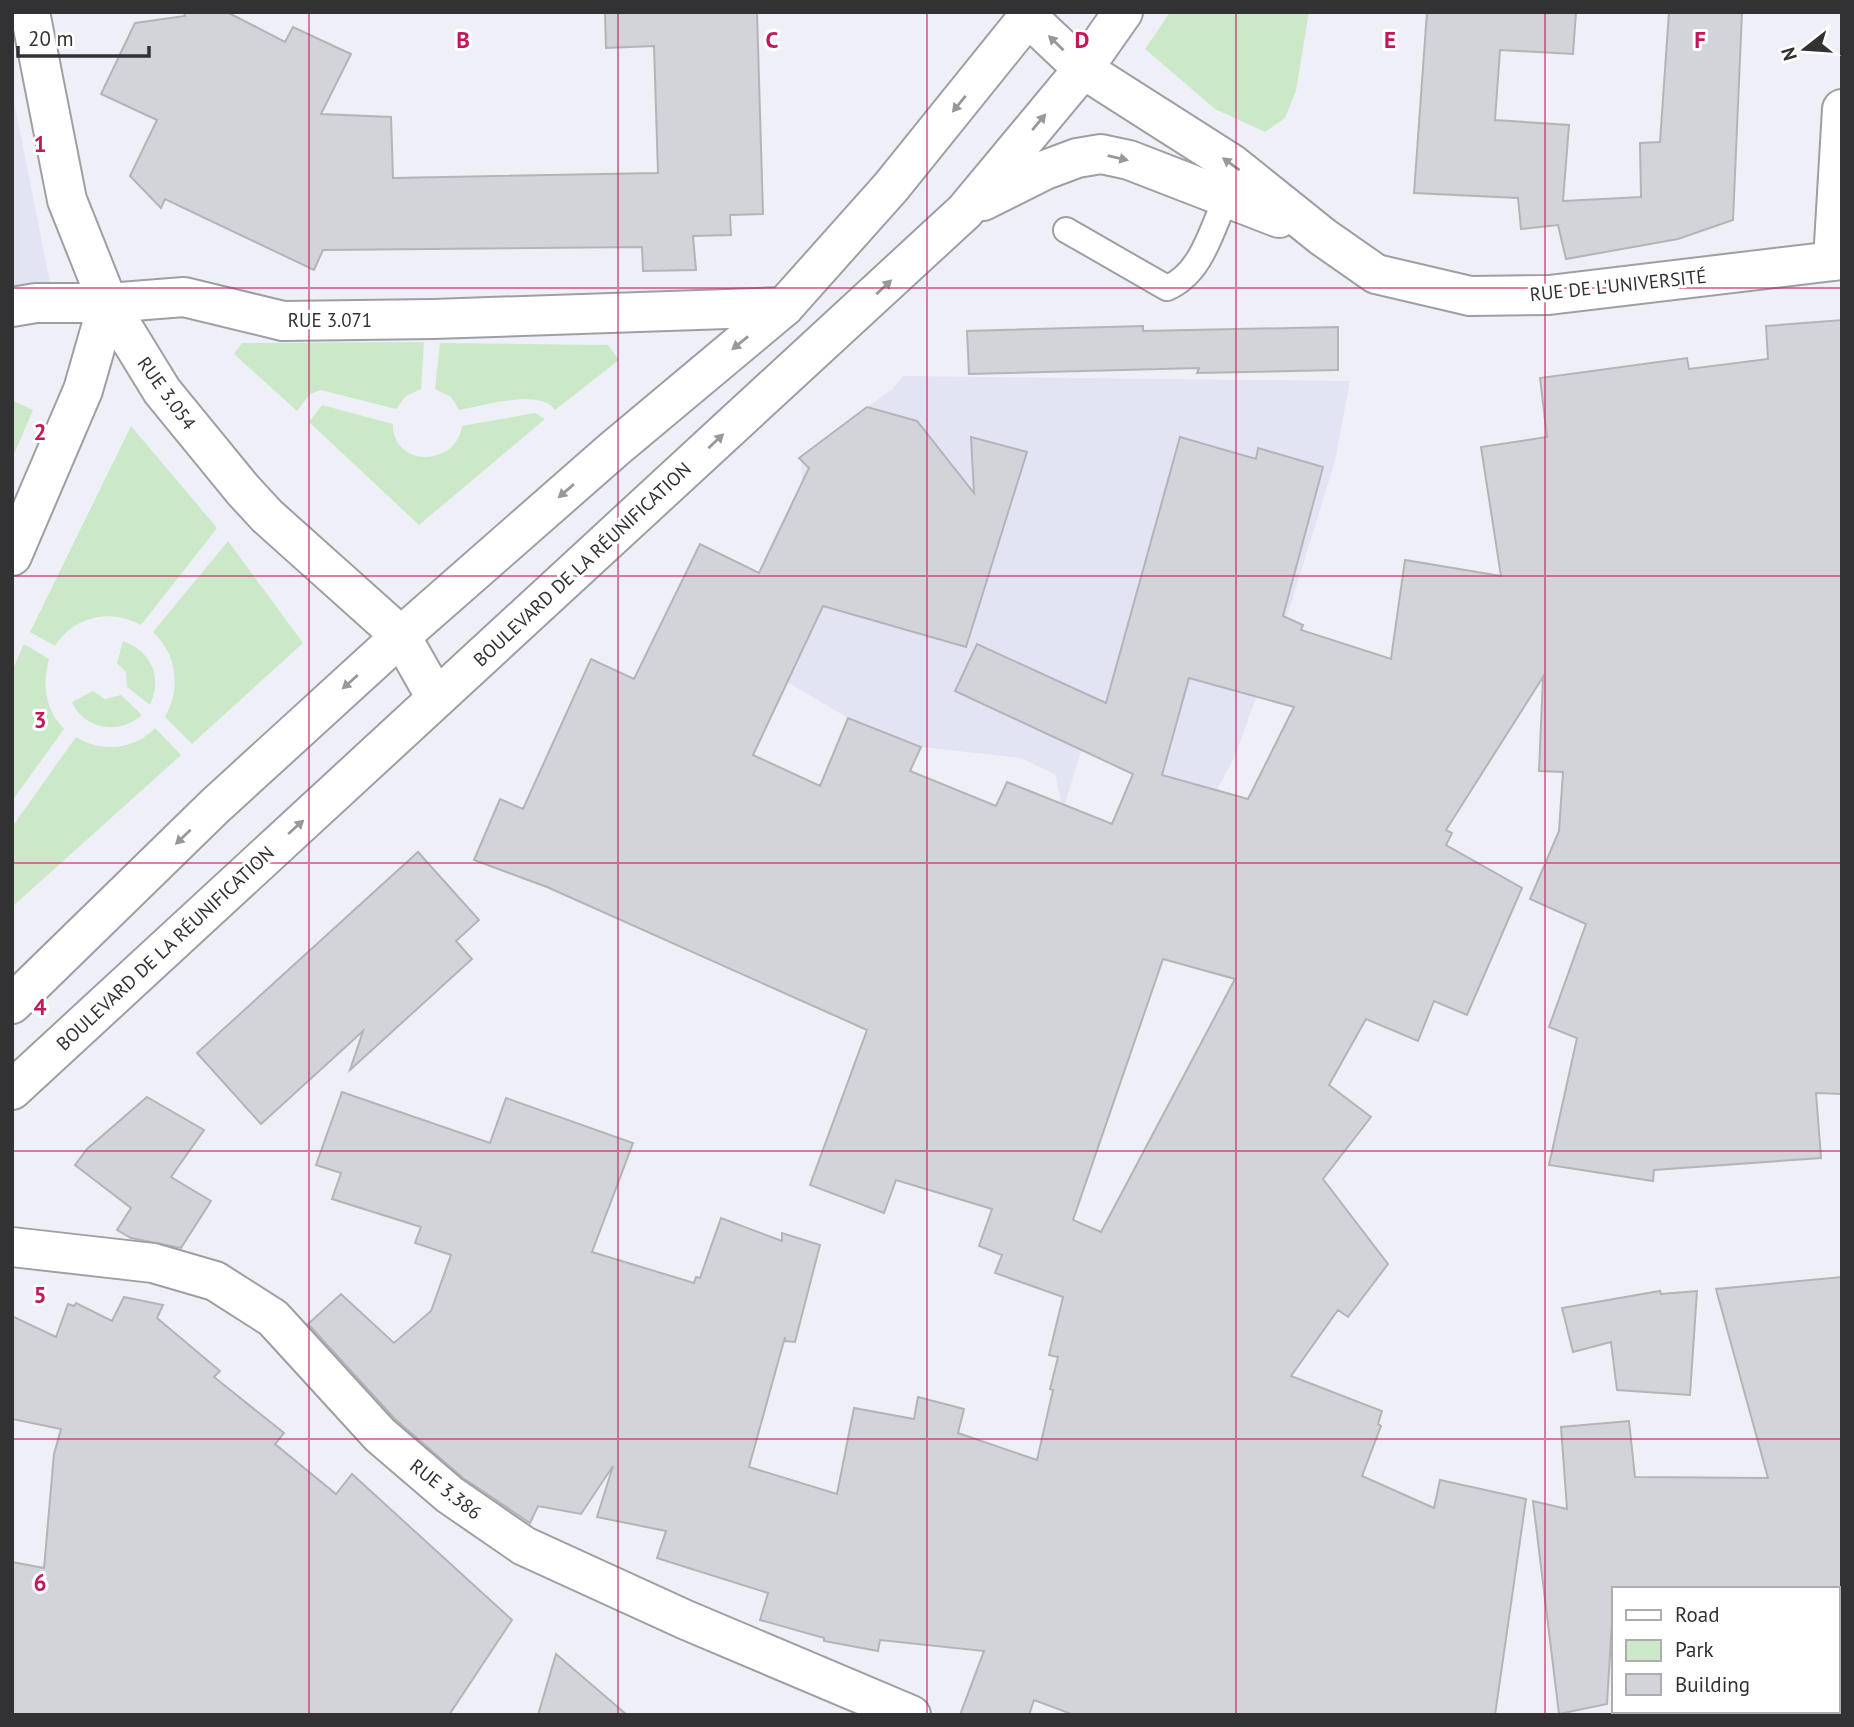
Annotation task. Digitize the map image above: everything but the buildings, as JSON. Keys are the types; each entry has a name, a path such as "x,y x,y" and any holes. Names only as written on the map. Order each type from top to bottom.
{"main road":[{"name":"RUE 3.054","path":"30,12 67,200 108,303 162,391 243,490 267,516 401,636 436,698"},
{"name":"BOULEVARD DE LA RÉUNIFICATION","path":"12,1090 965,211 1083,69 1123,12"},
{"path":"12,1004 215,806 401,636 612,450 784,307 891,187 1030,15"},
{"name":"RUE DE L'UNIVERSITÉ","path":"1030,15 1083,69 1232,164 1323,237 1376,274 1470,296 1549,295 1837,261"},
{"path":"1837,261 1842,109"},
{"name":"RUE DE L'UNIVERSITÉ","path":"965,211 1045,170 1077,158 1101,154 1129,160 1227,196 1323,237"},
{"name":"RUE 3.071","path":"12,307 36,303 108,303 184,297 283,321 433,319 784,307"},
{"path":"12,556 83,390 108,303"},
{"name":"RUE 3.386","path":"12,1247 152,1263 215,1281 273,1318 380,1435 450,1495 524,1546 686,1620 911,1715"}],"lane":[{"path":"1066,230 1167,288 1182,282 1192,272 1227,196"}],"shaded area":[{"path":"12,91 50,283 12,291"},
{"path":"903,376 1350,381 1335,461 1262,698 1256,698 1234,758 1217,790 1162,775 1174,733 1094,709 1063,810 1055,774 1020,758 921,747 848,718 787,682 802,482 801,460 804,454 892,389"}],"green space":[{"path":"1170,12 1309,12 1296,91 1285,118 1265,132 1215,109 1145,49"},
{"path":"424,342 421,389 406,396 396,409 321,390 310,394 297,411 234,354 242,343"},
{"path":"440,343 608,345 619,360 555,410 548,404 525,399 459,410 451,397 435,389"},
{"path":"12,400 33,410 12,459"},
{"path":"322,405 393,424 395,438 403,448 413,455 425,457 449,449 457,440 462,426 535,413 545,419 419,525 309,422"},
{"path":"131,426 217,528 141,625 118,617 94,618 72,628 55,646 30,632"},
{"path":"228,541 303,643 192,744 165,717 173,695 174,672 167,651 153,632"},
{"path":"123,641 141,651 152,666 155,685 150,705 127,687 126,672 117,663"},
{"path":"24,644 49,659 47,696 53,713 64,729 12,801 12,671"},
{"path":"93,691 105,699 121,695 142,715 133,721 113,727 94,724 85,719 72,702"},
{"path":"155,728 181,755 12,907 12,827 76,737 96,745 117,747 137,741"}]}
